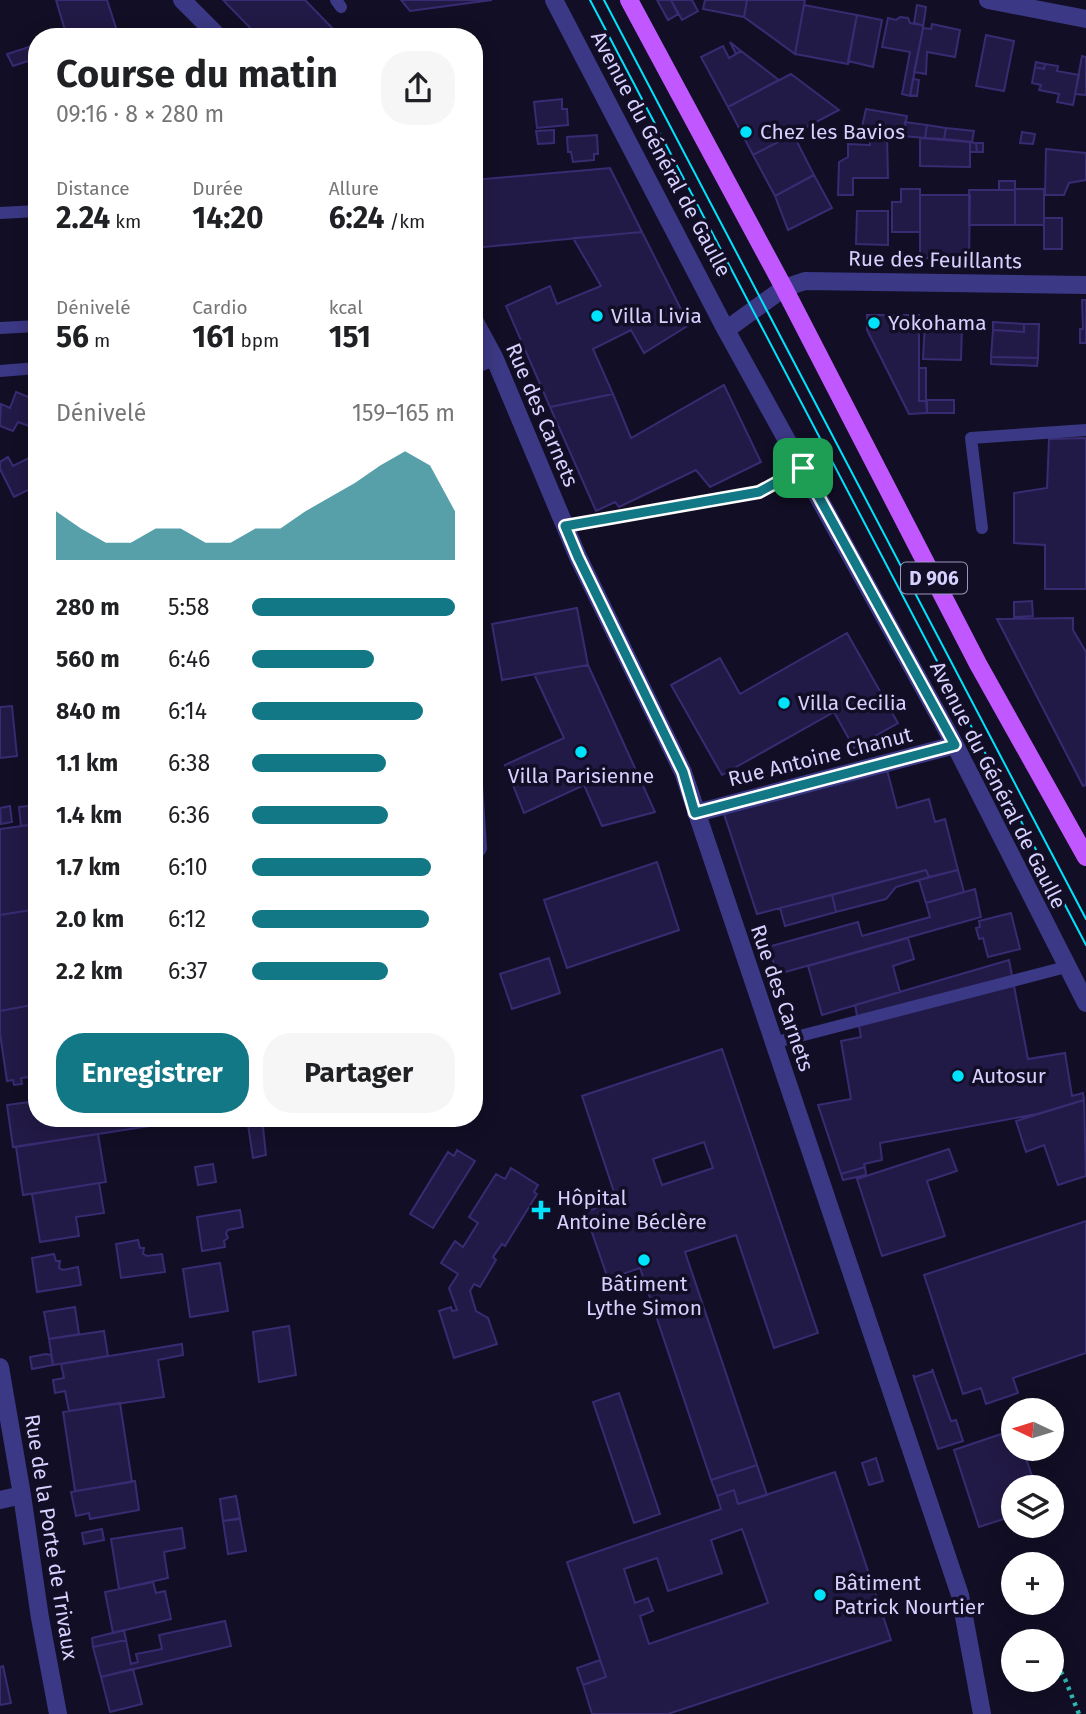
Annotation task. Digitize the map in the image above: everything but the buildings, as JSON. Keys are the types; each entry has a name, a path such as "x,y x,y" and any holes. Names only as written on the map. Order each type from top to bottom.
{"main road":[{"name":"Avenue du Général de Gaulle","path":"629,0 784,288 978,664 1086,857"}],"street":[{"path":"182,0 210,28"},
{"name":"Avenue du Général de Gaulle","path":"554,0 726,330 955,745 1066,967 1084,993"},
{"path":"988,0 1086,19"},
{"name":"Rue des Feuillants","path":"784,288 805,281 1086,285"},
{"path":"726,330 784,288"},
{"name":"Rue des Carnets","path":"483,337 578,557 683,772 960,1595 982,1714"},
{"path":"483,361 494,357"},
{"name":"Rue Antoine Chanut","path":"695,813 955,745"},
{"name":"Rue de la Porte de Trivaux","path":"0,1367 58,1714"},
{"path":"0,1500 22,1495"}],"lane":[{"path":"0,213 28,211"},
{"path":"0,328 28,326"},
{"path":"0,371 28,369"},
{"path":"982,528 971,438 1086,430"},
{"path":"773,1043 1066,967"}],"path":[{"path":"565,526 759,492 803,468"},
{"path":"1064,1677 1079,1714"}],"tram line":[{"path":"590,0 1086,945"},
{"path":"604,0 1086,919"}],"place":[{"name":"Chez les Bavios","path":"746,132"},
{"name":"Villa Livia","path":"597,316"},
{"name":"Yokohama","path":"874,323"},
{"name":"Villa Cecilia","path":"784,703"},
{"name":"Villa Parisienne","path":"581,752"},
{"name":"Autosur","path":"958,1076"},
{"name":"Hôpital Antoine Béclère","path":"541,1210"},
{"name":"Bâtiment Lythe Simon","path":"644,1260"},
{"name":"Bâtiment Patrick Nourtier","path":"820,1595"}],"route":[{"path":"803,468 955,745 695,813 683,772 565,526 759,492 803,468"}]}
